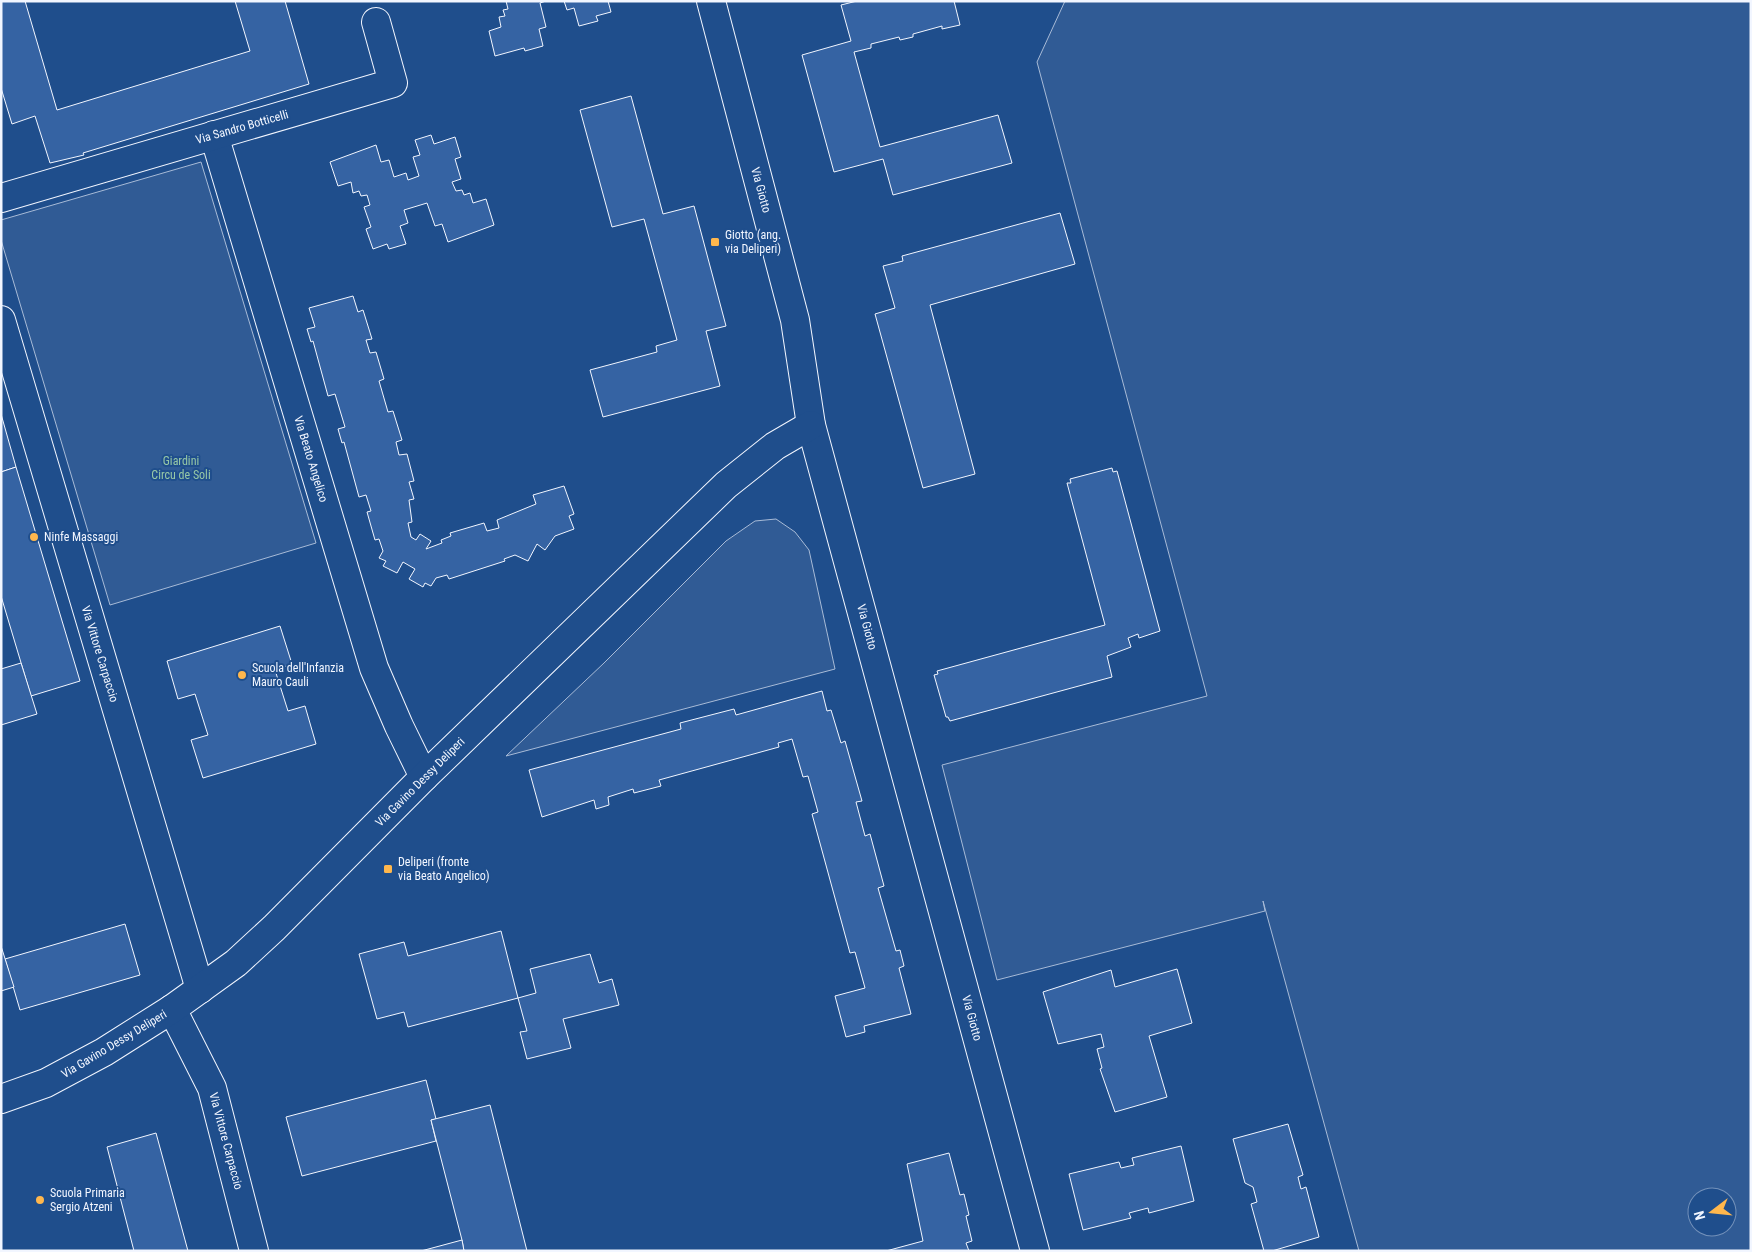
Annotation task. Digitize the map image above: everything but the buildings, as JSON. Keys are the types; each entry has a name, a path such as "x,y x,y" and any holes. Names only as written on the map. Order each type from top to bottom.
{"street":[{"name":"Via Giotto","path":"710,1 795,320 811,424 1035,1251"},
{"name":"Via Sandro Botticelli","path":"1,198 393,83 376,22"},
{"name":"Via Beato Angelico","path":"214,135 374,668 424,777"},
{"name":"Via Vittore Carpaccio","path":"1,320 200,989"},
{"name":"Via Gavino Dessy Deliperi","path":"1,1099 46,1083 104,1052 172,1009 236,962 274,928 424,777 726,485 775,446 811,424"},
{"name":"Via Vittore Carpaccio","path":"172,1009 212,1088 254,1251"}],"green space":[{"path":"1065,1 1751,1 1751,1251 1359,1251 1263,901 1265,911 997,980 942,765 1207,696 1037,62"},
{"name":"Giardini Circu de Soli","path":"201,162 316,543 110,605 1,240 1,220"},
{"path":"776,519 795,532 809,550 835,669 506,756 604,663 726,541 755,521"}],"place":[{"name":"Giotto (ang. via Deliperi)","path":"715,242"},
{"name":"Ninfe Massaggi","path":"34,537"},
{"name":"Scuola dell'Infanzia Mauro Cauli","path":"242,675"},
{"name":"Deliperi (fronte via Beato Angelico)","path":"388,869"},
{"name":"Scuola Primaria Sergio Atzeni","path":"40,1200"}]}
